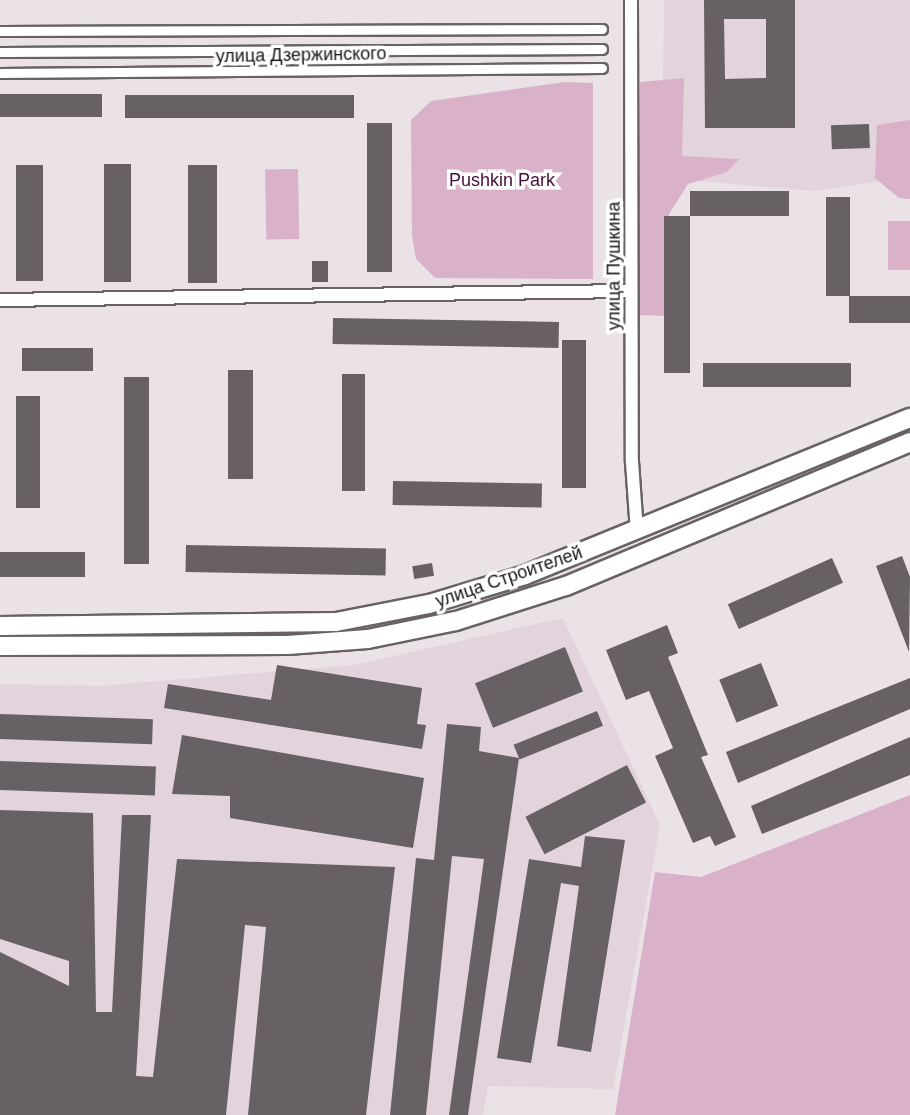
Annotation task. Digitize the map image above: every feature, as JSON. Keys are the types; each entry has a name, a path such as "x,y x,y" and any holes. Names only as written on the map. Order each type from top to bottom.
{"main road":[{"name":"улица Строителей","path":"0,626 336,622 482,590 638,531 910,418"},
{"name":"улица Строителей","path":"0,646 288,645 368,639 533,598 644,555 910,442"},
{"path":"638,531 644,555"}],"street":[{"name":"улица Пушкина","path":"631,0 631,291 638,531"},
{"name":"улица Дзержинского","path":"0,31 602,29"},
{"name":"улица Дзержинского","path":"0,52 602,50"},
{"name":"улица Дзержинского","path":"0,74 602,68"},
{"path":"0,300 631,291"}],"shaded area":[{"path":"664,0 910,0 910,177 814,191 662,178"},
{"path":"563,618 660,825 613,1089 488,1086 483,1115 0,1115 0,684 100,686 354,665"}],"green space":[{"path":"684,78 682,156 739,159 727,172 688,184 669,214 667,316 637,315 640,82"},
{"name":"Pushkin Park","path":"565,82 593,83 593,279 435,278 416,259 412,236 411,120 431,101"},
{"path":"910,120 910,199 899,198 875,178 877,125"},
{"path":"298,169 299,239 266,240 265,170"},
{"path":"888,221 910,221 910,270 888,270"},
{"path":"910,795 910,1115 615,1115 655,872 701,877"}],"building":[{"path":"704,0 795,0 795,128 705,128","holes":["724,19 766,19 766,78 725,79"]},
{"path":"0,94 102,94 102,117 0,117"},
{"path":"125,95 354,95 354,118 125,118"},
{"path":"367,123 392,123 392,272 367,272"},
{"path":"869,124 870,148 832,149 831,125"},
{"path":"104,164 131,164 131,282 104,282"},
{"path":"16,165 43,165 43,281 16,281"},
{"path":"188,165 217,165 217,283 188,283"},
{"path":"690,191 789,191 789,216 690,216"},
{"path":"826,197 850,197 850,296 826,296"},
{"path":"664,216 690,216 690,373 664,373"},
{"path":"312,261 328,261 328,282 312,282"},
{"path":"849,296 910,296 910,323 849,323"},
{"path":"333,318 559,322 559,348 333,344"},
{"path":"562,340 586,340 586,488 562,488"},
{"path":"22,348 93,348 93,371 22,371"},
{"path":"703,363 851,363 851,387 703,387"},
{"path":"228,370 253,370 253,479 228,479"},
{"path":"342,374 365,374 365,491 342,491"},
{"path":"124,377 149,377 149,564 124,564"},
{"path":"16,396 40,396 40,508 16,508"},
{"path":"393,481 542,484 542,508 393,505"},
{"path":"186,545 386,548 385,575 186,572"},
{"path":"0,552 85,552 85,577 0,577"},
{"path":"902,556 910,577 909,652 876,566"},
{"path":"832,558 843,583 739,629 728,604"},
{"path":"432,563 434,576 414,579 412,566"},
{"path":"667,625 678,653 668,657 708,755 701,757 736,837 715,846 710,836 693,843 655,756 673,748 649,691 626,700 606,650"},
{"path":"565,647 583,692 493,728 475,683"},
{"path":"761,663 778,706 737,723 719,680"},
{"path":"277,665 422,688 417,724 426,725 422,749 164,708 168,684 271,700"},
{"path":"910,678 910,709 738,783 726,752"},
{"path":"597,711 603,726 520,760 514,745"},
{"path":"0,714 153,719 152,744 0,739"},
{"path":"447,724 481,727 479,751 519,758 468,1115 449,1115 484,859 452,856 426,1115 390,1115 416,858 434,860"},
{"path":"182,735 424,778 413,848 230,818 230,796 172,794"},
{"path":"910,737 910,775 762,834 751,806"},
{"path":"0,761 156,766 155,795 0,790"},
{"path":"627,765 646,802 544,854 525,817"},
{"path":"0,810 93,813 96,1012 112,1012 122,815 151,815 136,1076 153,1077 177,859 395,867 366,1115 248,1115 266,927 245,925 226,1115 0,1115 0,952 69,986 69,961 0,939"},
{"path":"585,836 625,840 591,1052 557,1046 579,886 561,883 531,1063 497,1058 529,859 581,867"}]}
